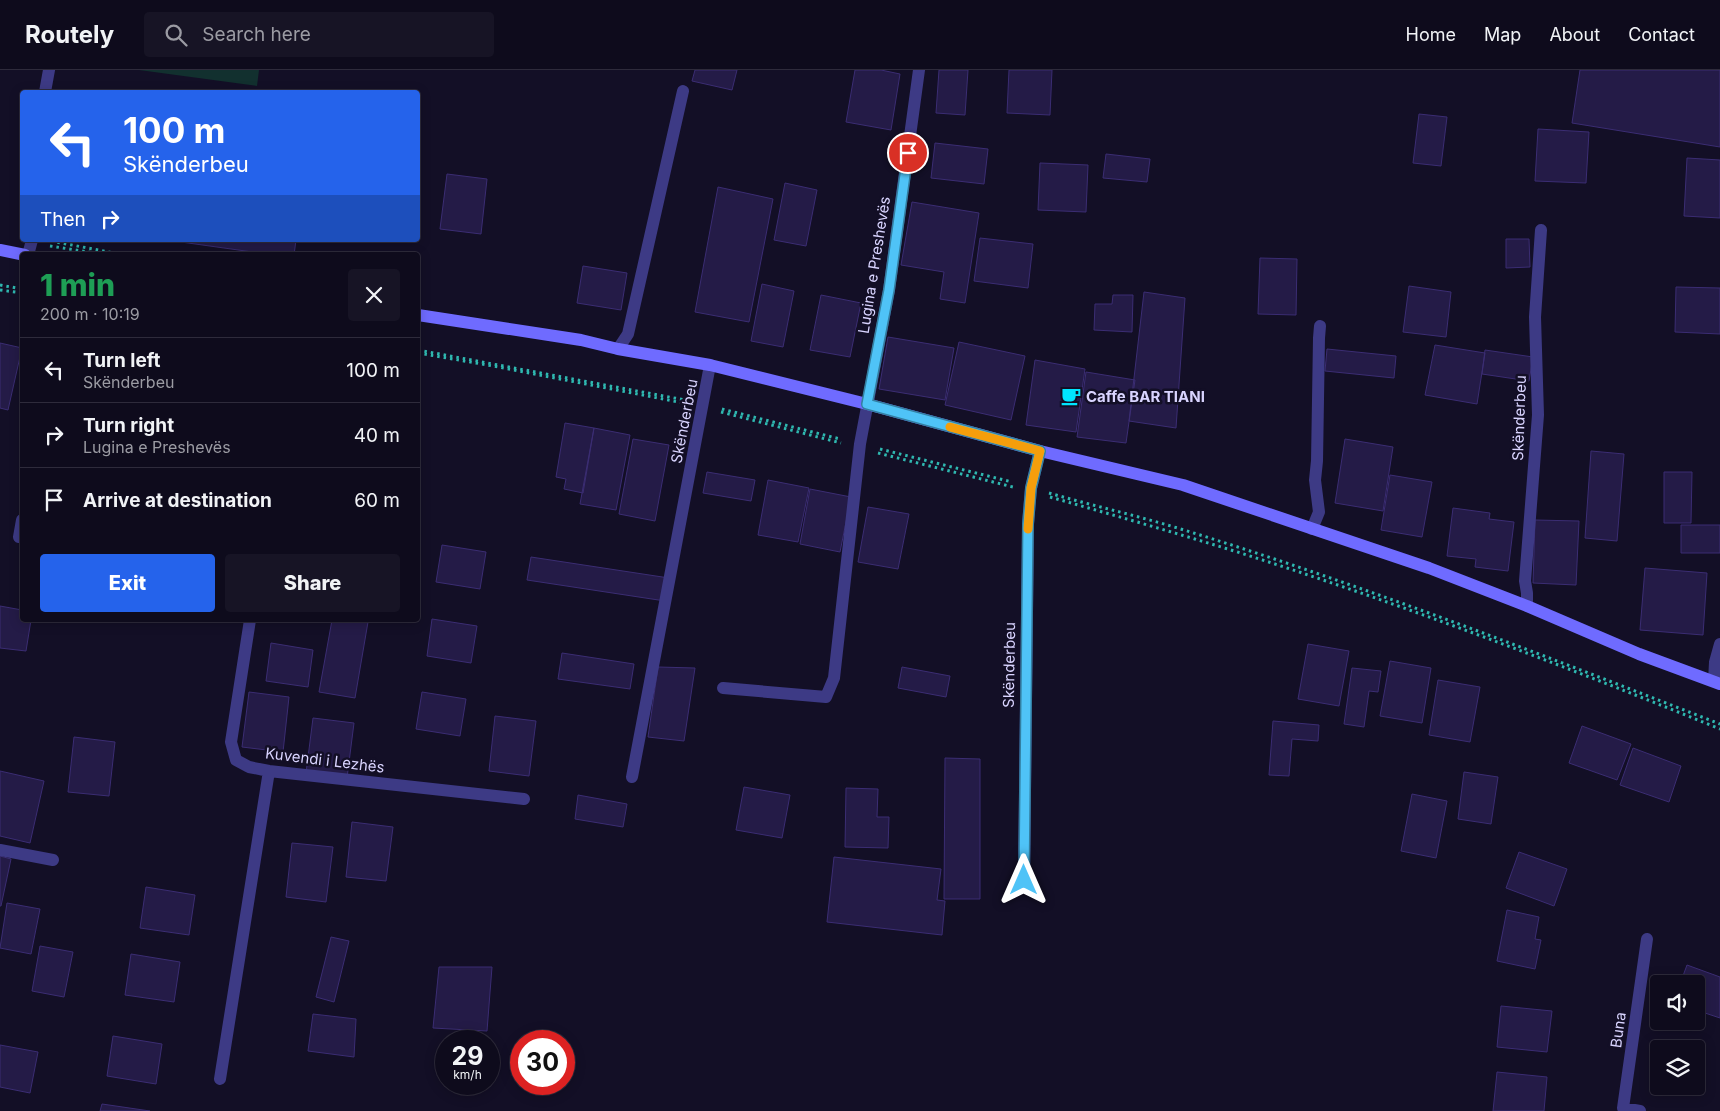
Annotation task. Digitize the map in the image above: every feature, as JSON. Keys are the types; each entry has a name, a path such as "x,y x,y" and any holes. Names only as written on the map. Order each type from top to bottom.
{"main road":[{"path":"0,250 31,247"},
{"name":"Skënderbeu","path":"420,316 581,340 618,349 710,365 867,404 1040,451 1183,485 1429,568 1527,606 1639,654 1717,682"}],"street":[{"path":"45,90 49,70"},
{"name":"Lugina e Preshevës","path":"723,688 826,697 834,678 860,446 889,290 919,70"},
{"path":"618,349 628,334 683,91"},
{"name":"Skënderbeu","path":"1527,606 1525,580 1538,415 1535,317 1541,230"},
{"path":"1312,529 1319,512 1315,480 1320,326"},
{"name":"Skënderbeu","path":"632,777 710,365"},
{"name":"Skënderbeu","path":"1024,880 1028,524 1031,490 1040,451"},
{"path":"19,537 20,531"},
{"name":"Kuvendi i Lezhës","path":"250,622 231,742 236,760 250,767 270,771 524,799"},
{"name":"Skënderbeu","path":"1717,682 1715,662 1720,644"},
{"path":"220,1079 270,771"},
{"path":"0,850 53,860"},
{"name":"Buna","path":"1640,1111 1623,1108 1647,939"}],"path":[{"path":"31,247 79,252"},
{"path":"31,247 89,252"},
{"path":"0,286 20,289"},
{"path":"0,290 20,293"},
{"path":"420,352 674,397 1183,530 1471,628 1720,724"},
{"path":"1031,490 1280,565 1406,608 1507,645 1720,729"}],"green space":[{"path":"139,70 259,70 257,86"}],"building":[{"path":"695,70 737,70 732,90 692,81"},
{"path":"855,70 881,70 900,74 891,130 846,122"},
{"path":"939,70 968,70 965,115 936,113"},
{"path":"1009,70 1052,70 1050,115 1007,113"},
{"path":"1580,70 1720,70 1720,147 1572,123"},
{"path":"1419,114 1447,117 1441,166 1413,163"},
{"path":"1538,129 1589,132 1586,183 1535,181"},
{"path":"935,143 988,149 984,184 931,178"},
{"path":"1106,154 1150,159 1147,182 1103,178"},
{"path":"1687,158 1720,160 1720,218 1684,216"},
{"path":"1040,163 1088,165 1086,212 1038,210"},
{"path":"447,174 487,179 481,234 440,229"},
{"path":"785,183 817,190 806,246 774,240"},
{"path":"718,187 773,199 749,322 695,312"},
{"path":"912,202 979,213 965,303 940,299 944,272 901,265"},
{"path":"980,238 1033,244 1028,288 974,281"},
{"path":"1506,239 1529,239 1530,267 1506,268"},
{"path":"181,242 296,242 294,252 253,252"},
{"path":"1260,258 1297,259 1296,315 1258,314"},
{"path":"583,266 627,273 621,310 577,303"},
{"path":"762,284 794,291 783,347 751,341"},
{"path":"1409,286 1451,292 1446,337 1403,332"},
{"path":"1676,287 1720,288 1720,334 1675,332"},
{"path":"1144,292 1185,298 1176,428 1129,421"},
{"path":"821,295 861,303 850,357 810,350"},
{"path":"1113,295 1133,295 1132,332 1094,330 1095,304 1112,304"},
{"path":"888,337 954,348 945,400 879,389"},
{"path":"959,342 1025,356 1011,420 945,405"},
{"path":"0,343 20,348 20,357 8,410 0,408"},
{"path":"1435,345 1485,353 1477,404 1425,395"},
{"path":"1327,349 1396,356 1394,378 1325,371"},
{"path":"1485,350 1533,357 1529,381 1482,374"},
{"path":"1035,360 1085,369 1076,432 1026,425"},
{"path":"1086,372 1135,380 1126,443 1077,437"},
{"path":"565,423 594,428 583,493 564,489 566,479 556,477"},
{"path":"594,428 630,435 616,510 580,504"},
{"path":"633,439 669,445 655,521 619,514"},
{"path":"1345,439 1393,447 1383,511 1335,503"},
{"path":"1591,451 1624,454 1617,541 1585,538"},
{"path":"707,472 755,480 751,501 703,493"},
{"path":"1664,472 1692,472 1691,523 1664,523"},
{"path":"1390,475 1432,482 1422,537 1381,530"},
{"path":"768,480 809,488 798,542 758,535"},
{"path":"810,489 851,497 840,552 800,544"},
{"path":"868,507 909,514 898,569 858,562"},
{"path":"1453,508 1490,513 1489,519 1514,522 1508,571 1475,567 1476,559 1447,556"},
{"path":"1535,520 1579,521 1576,585 1533,583"},
{"path":"1681,525 1720,525 1720,553 1681,553"},
{"path":"442,545 486,552 480,589 436,582"},
{"path":"531,557 669,578 665,601 527,580"},
{"path":"1645,568 1707,573 1703,635 1640,630"},
{"path":"0,606 20,610 20,622 31,622 26,651 0,648"},
{"path":"432,619 477,626 471,663 427,656"},
{"path":"332,622 368,622 355,698 319,692"},
{"path":"271,643 313,650 308,687 266,681"},
{"path":"1308,644 1349,651 1339,706 1298,699"},
{"path":"562,653 634,664 630,689 558,679"},
{"path":"1390,661 1431,668 1422,723 1380,716"},
{"path":"658,667 695,668 684,741 648,737"},
{"path":"902,667 950,676 946,697 898,688"},
{"path":"1352,668 1381,671 1378,692 1369,691 1364,727 1344,724"},
{"path":"1438,680 1480,687 1470,742 1429,735"},
{"path":"249,692 289,697 283,752 242,747"},
{"path":"422,692 466,699 460,736 416,729"},
{"path":"495,716 536,721 529,776 489,771"},
{"path":"313,718 354,723 347,778 306,773"},
{"path":"1273,721 1319,725 1318,741 1292,739 1289,776 1269,775"},
{"path":"1582,726 1631,744 1617,780 1569,763"},
{"path":"74,737 115,742 109,796 68,792"},
{"path":"1633,748 1681,766 1669,802 1620,785"},
{"path":"945,758 980,759 980,899 944,899"},
{"path":"0,771 44,781 30,843 0,836"},
{"path":"1464,772 1498,777 1491,824 1458,819"},
{"path":"744,787 790,795 782,838 736,830"},
{"path":"846,788 878,789 877,817 889,817 888,848 845,847"},
{"path":"1412,794 1447,801 1436,858 1401,851"},
{"path":"578,795 627,804 623,827 575,819"},
{"path":"352,822 393,827 386,881 346,877"},
{"path":"292,843 333,847 326,902 286,897"},
{"path":"1519,852 1567,869 1554,906 1506,888"},
{"path":"0,856 11,859 1,906 0,906"},
{"path":"834,857 941,869 937,900 945,901 942,935 827,922"},
{"path":"146,887 195,895 189,935 140,928"},
{"path":"7,903 40,909 31,954 0,948"},
{"path":"1507,910 1539,917 1535,939 1541,940 1535,969 1497,961"},
{"path":"331,937 349,941 334,1002 316,997"},
{"path":"40,946 73,952 64,997 32,991"},
{"path":"131,954 180,962 174,1002 125,995"},
{"path":"1687,965 1720,977 1720,1018 1705,1013 1705,975 1683,975"},
{"path":"439,967 492,967 487,1030 433,1028"},
{"path":"1501,1006 1552,1011 1547,1052 1497,1047"},
{"path":"313,1014 356,1019 354,1057 308,1051"},
{"path":"113,1036 162,1044 156,1084 107,1076"},
{"path":"0,1045 38,1052 30,1093 0,1087"},
{"path":"1497,1072 1547,1077 1544,1111 1493,1111"},
{"path":"102,1104 150,1111 100,1111"}],"slow traffic":[{"path":"950,427 1040,451 1031,488 1028,529"}],"place":[{"name":"Caffe BAR TIANI","path":"1071,396"}],"route":[{"path":"908,153 889,290 867,404 1040,451 1031,488 1028,524 1024,880"}]}
